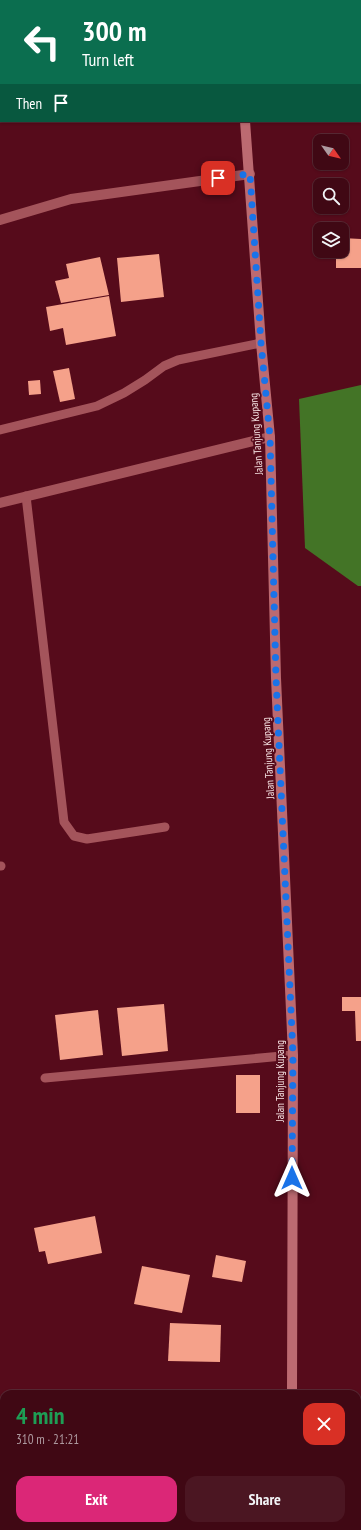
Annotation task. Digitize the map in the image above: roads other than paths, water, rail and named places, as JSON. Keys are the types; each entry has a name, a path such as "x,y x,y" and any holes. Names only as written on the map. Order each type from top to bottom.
{"main road":[{"name":"Jalan Tanjung Kupang","path":"245,122 261,343 270,437 276,678 293,1055 292,1390"}],"street":[{"path":"0,220 71,199 250,174"},
{"path":"0,503 270,437"}],"lane":[{"path":"0,430 97,406 129,390 164,366 178,360 261,343"},
{"path":"26,496 64,822 74,836 87,839 165,827"},
{"path":"45,1078 293,1055"}]}
